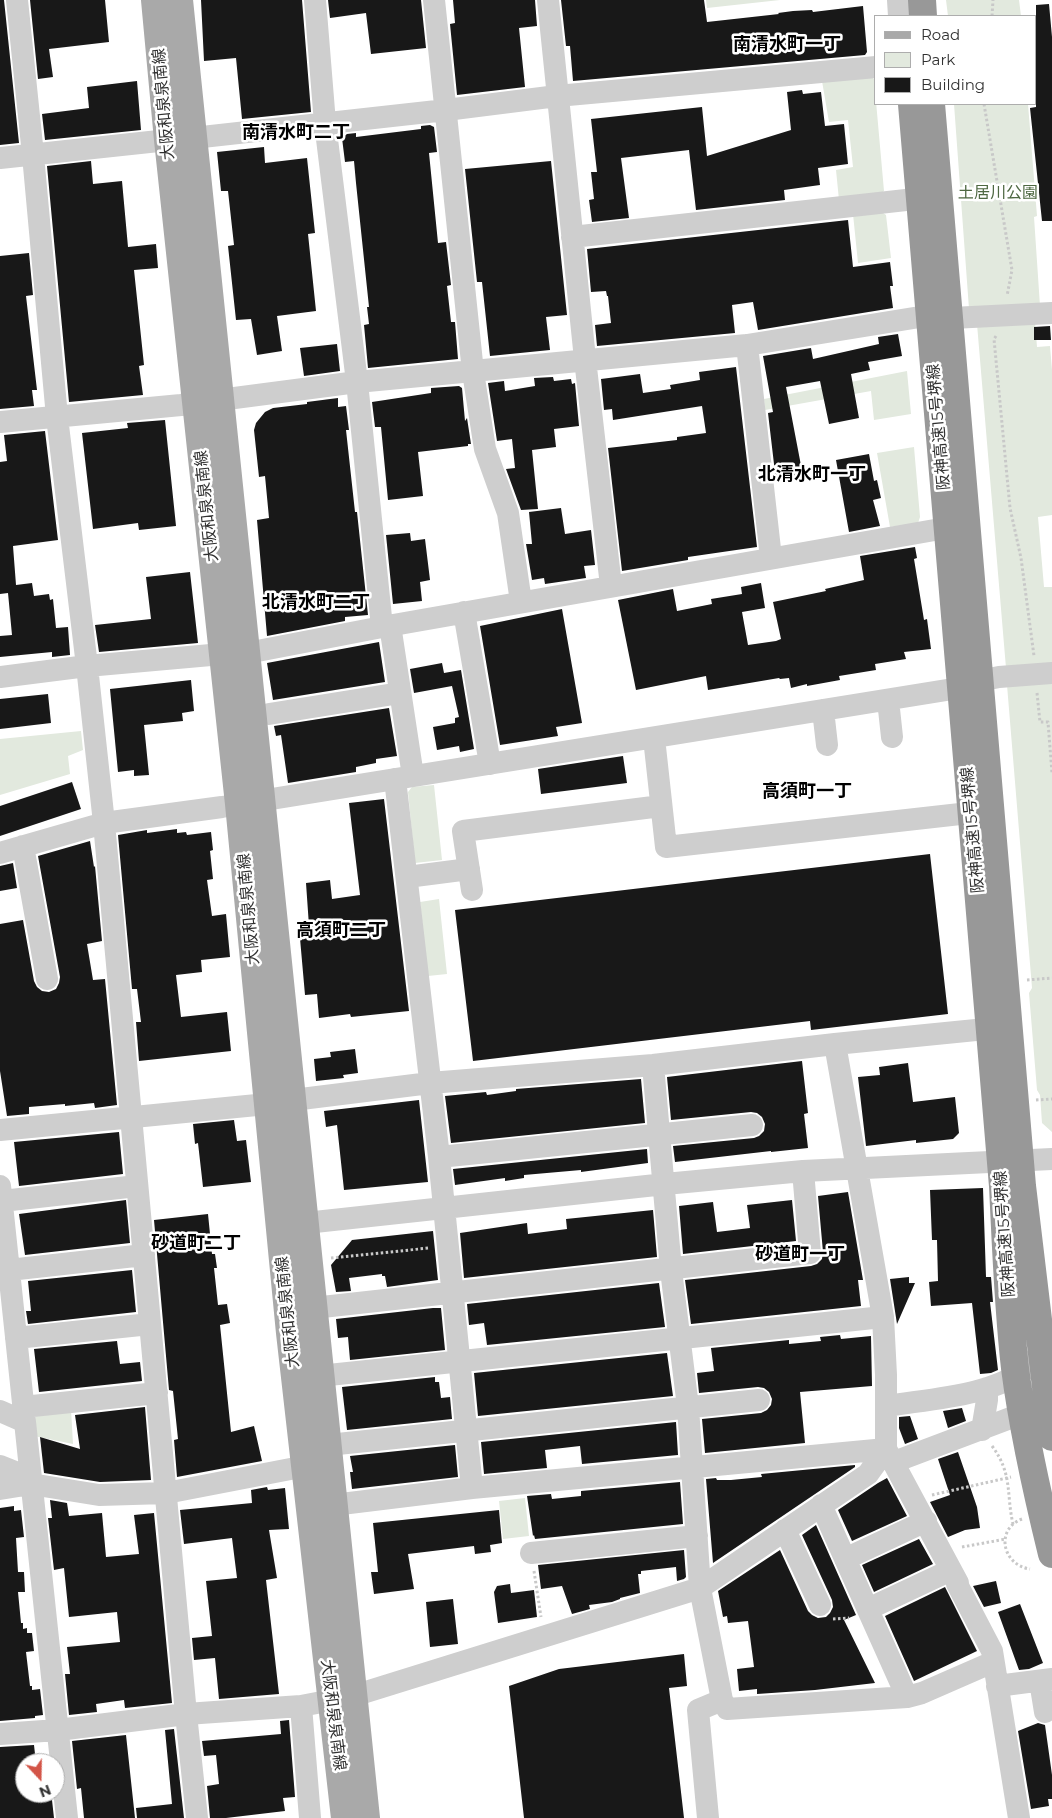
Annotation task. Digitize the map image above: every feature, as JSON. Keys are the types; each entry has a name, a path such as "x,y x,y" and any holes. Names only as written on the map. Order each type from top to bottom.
{"highway":[{"path":"903,0 904,15"},
{"path":"922,0 923,15"},
{"name":"阪神高速15号堺線","path":"912,105 1001,1166 1008,1291 1015,1359 1034,1477 1041,1562"},
{"name":"阪神高速15号堺線","path":"931,105 1022,1186 1052,1437"}],"main road":[{"name":"大阪和泉泉南線","path":"155,0 180,139 235,653 292,1225 306,1466 327,1672 342,1698 366,1818"},
{"name":"大阪和泉泉南線","path":"179,0 180,139"},
{"name":"大阪和泉泉南線","path":"292,1225 313,1308 334,1506 342,1698 344,1818"}],"street":[{"path":"16,0 33,155 56,417 87,666 104,823 197,1818"},
{"path":"315,0 325,123 386,626 400,693 406,877 438,1156 472,1488"},
{"path":"434,0 473,372 485,449 508,513 521,602"},
{"path":"548,0 585,359 611,586"},
{"path":"898,0 899,15"},
{"path":"927,0 928,15"},
{"path":"0,158 446,110 557,96 874,67"},
{"path":"906,105 946,528 998,1161"},
{"path":"935,105 1023,1160"},
{"path":"572,237 915,199"},
{"path":"0,422 207,401 357,382 747,345 926,316 952,318 1052,313"},
{"path":"747,345 771,558"},
{"path":"0,676 235,653 946,528"},
{"path":"464,612 490,764"},
{"path":"0,853 104,823 404,778 888,700 959,688 984,680 1052,673"},
{"path":"269,714 400,693"},
{"path":"888,700 892,737"},
{"path":"823,710 827,745"},
{"path":"654,738 666,846 969,813"},
{"path":"406,877 470,880 463,831 661,806"},
{"path":"23,846 47,979"},
{"path":"0,1130 280,1102 430,1083 653,1065 986,1029"},
{"path":"835,1044 882,1317 890,1455 947,1561 992,1651 1019,1818"},
{"path":"653,1065 665,1184 671,1270 688,1407 700,1588 722,1700 727,1709 907,1697 922,1693 993,1662"},
{"path":"438,1156 752,1125"},
{"path":"292,1225 665,1184 803,1172 1052,1159"},
{"path":"313,1308 671,1270 810,1253 803,1172"},
{"path":"66,1818 1,1193 137,1186"},
{"path":"9,1270 144,1255"},
{"path":"319,1376 882,1317"},
{"path":"16,1338 150,1324"},
{"path":"887,1406 987,1388 1008,1380 1027,1368 1052,1339"},
{"path":"979,1431 988,1400 987,1388"},
{"path":"0,1411 24,1415 156,1393"},
{"path":"328,1445 759,1400"},
{"path":"334,1506 472,1488 692,1466 890,1455 979,1431 1052,1404"},
{"path":"0,1734 58,1730 186,1714 301,1706 342,1698 544,1637 700,1588 868,1474 890,1455"},
{"path":"0,1466 20,1474 31,1484"},
{"path":"0,1488 31,1484 99,1495 166,1493 306,1466"},
{"path":"821,1505 907,1697"},
{"path":"845,1559 926,1522"},
{"path":"785,1530 820,1605"},
{"path":"531,1553 697,1536"},
{"path":"869,1612 947,1561"},
{"path":"997,1686 1046,1680 1045,1712"},
{"path":"708,1818 698,1710 722,1700"},
{"path":"301,1706 310,1818"}],"path":[{"path":"992,15 993,0"},
{"path":"984,105 1012,270 1007,299"},
{"path":"999,332 994,339 1010,508 1021,558 1034,657"},
{"path":"1037,690 1040,722 1048,722 1052,773"},
{"path":"1024,980 1052,978"},
{"path":"1035,1100 1052,1099"},
{"path":"327,1258 447,1246"},
{"path":"979,1431 1003,1464 1007,1478 1013,1524"},
{"path":"913,1499 1017,1476"},
{"path":"1025,1518 1013,1524 1009,1529 1006,1549 1012,1560 1024,1568 1041,1562"},
{"path":"947,1561 1006,1539"},
{"path":"531,1553 544,1637"},
{"path":"820,1605 826,1620 869,1612"}],"green space":[{"path":"706,0 780,0 707,8"},
{"path":"946,0 1019,0 1021,15 948,15"},
{"path":"869,75 874,79 874,105 876,105 884,191 878,196 839,200 836,170 853,167 848,120 829,122 822,81"},
{"name":"土居川公園","path":"954,105 1028,105 1037,216 1034,217 1040,306 969,309"},
{"path":"880,211 886,215 891,258 858,263 853,214"},
{"path":"1035,322 1037,347 1050,346 1052,370 1052,515 1038,517 1044,587 1052,587 1052,666 1006,668 977,324"},
{"path":"907,371 911,414 874,420 871,391 765,410 764,399"},
{"path":"914,447 920,517 918,523 890,527 877,453"},
{"path":"1052,681 1052,1132 1042,1123 1040,1095 1037,1090 1029,993 1032,988 1007,685"},
{"path":"81,731 83,750 68,756 70,774 0,795 0,739"},
{"path":"434,785 442,860 415,863 408,792 412,787"},
{"path":"439,899 447,974 428,976 420,902"},
{"path":"71,1409 73,1444 34,1436 36,1412"},
{"path":"525,1498 529,1536 503,1539 499,1501"}],"building":[{"path":"0,0 4,0 19,143 0,145"},
{"path":"30,0 105,0 109,42 49,49 53,77 38,79"},
{"path":"201,0 302,0 311,112 242,119 236,58 204,61"},
{"path":"328,0 421,0 426,48 371,54 366,13 330,18"},
{"path":"453,0 535,0 537,26 519,28 525,87 457,95 450,24 455,23"},
{"path":"561,0 704,0 707,22 793,11 812,10 813,12 863,6 867,52 865,55 573,81 570,46 566,46"},
{"path":"1049,4 1052,37 1052,221 1042,221 1030,108 1037,105 1036,5"},
{"path":"137,81 141,130 45,140 42,114 89,108 87,87"},
{"path":"802,90 803,94 821,92 825,126 844,124 848,164 818,168 820,185 784,190 785,200 696,210 689,150 621,158 629,218 592,222 589,200 594,199 591,172 597,172 591,119 702,107 707,156 791,130 787,92"},
{"path":"430,125 434,127 437,152 429,153 438,243 446,242 451,285 447,286 451,322 455,322 458,359 368,368 364,325 369,324 367,307 369,307 354,161 345,162 342,138 347,134 356,133 356,137 421,129 421,126"},
{"path":"264,147 265,163 307,158 315,233 308,234 316,311 277,316 282,351 257,355 251,319 236,320 228,246 234,245 228,191 221,191 217,152"},
{"path":"91,161 93,184 122,181 128,247 156,244 158,268 134,270 144,365 139,366 143,395 69,402 47,166"},
{"path":"551,161 567,315 546,317 550,350 490,356 482,282 477,282 465,169"},
{"path":"848,220 853,267 890,262 893,286 890,286 893,308 758,330 753,302 732,305 735,333 597,346 595,325 611,323 606,291 591,292 587,249"},
{"path":"29,253 33,295 26,296 37,390 32,390 34,406 0,409 0,256"},
{"path":"1050,326 1051,340 1034,340 1034,327"},
{"path":"898,334 902,356 868,362 870,370 851,374 859,418 829,424 820,381 786,387 803,476 776,481 768,413 773,412 763,356 811,348 813,359 879,344 878,337"},
{"path":"337,344 340,371 304,376 300,348"},
{"path":"736,367 757,547 688,557 688,560 622,571 608,448 677,440 677,437 706,433 702,406 613,420 612,409 604,410 601,379 640,374 643,393 671,389 670,385 700,380 699,372"},
{"path":"553,377 554,381 571,379 572,384 575,383 579,426 554,429 556,447 532,450 538,509 521,510 506,469 515,468 512,439 497,441 488,383 504,381 505,391 535,386 534,378"},
{"path":"459,386 462,388 465,421 467,418 471,444 468,444 468,446 418,452 423,496 388,500 381,427 375,427 372,402 431,393 431,388"},
{"path":"338,398 338,407 346,406 349,430 346,430 368,615 345,617 345,621 267,636 257,520 269,518 265,476 259,477 254,430 256,423 265,412 273,408"},
{"path":"165,420 176,526 139,530 138,523 93,529 82,433 128,428 127,423"},
{"path":"45,431 58,540 13,546 16,585 32,583 34,596 49,594 50,600 53,599 56,628 68,627 70,655 52,657 52,652 0,657 0,636 12,635 8,593 0,594 0,462 7,461 4,435"},
{"path":"869,454 874,481 877,480 881,498 873,500 880,526 849,532 836,460"},
{"path":"561,508 565,534 591,530 595,565 584,566 586,578 545,584 544,578 532,580 526,544 532,544 529,512"},
{"path":"410,533 411,541 425,539 430,580 420,582 422,601 393,604 386,535"},
{"path":"915,547 917,558 914,559 924,620 927,619 931,649 904,652 906,659 875,664 876,670 839,676 840,680 807,686 807,684 791,688 789,678 779,678 708,690 706,676 636,690 618,600 673,589 677,611 712,604 711,599 742,594 741,587 761,583 765,608 742,612 748,645 776,641 781,639 773,602 826,591 825,589 864,580 860,556"},
{"path":"190,572 198,643 99,652 95,625 151,619 146,577"},
{"path":"562,609 582,723 556,727 558,736 500,745 480,626"},
{"path":"379,642 385,682 273,700 267,663"},
{"path":"442,663 444,673 461,670 474,749 460,752 459,746 437,750 433,727 455,723 455,718 459,717 452,686 414,693 410,669"},
{"path":"191,680 194,711 182,713 183,721 144,725 149,775 134,776 134,770 118,772 110,689"},
{"path":"48,694 51,723 0,729 0,699"},
{"path":"389,708 397,756 376,759 376,763 356,767 356,772 288,783 281,735 276,736 274,726"},
{"path":"623,756 627,783 541,794 538,769"},
{"path":"72,782 81,809 0,836 0,806"},
{"path":"384,799 409,1011 351,1017 350,1014 319,1018 317,994 305,995 299,927 309,926 306,883 330,880 332,899 360,895 349,803"},
{"path":"177,829 177,833 186,832 187,835 211,832 213,850 210,851 213,879 207,880 212,916 226,914 230,957 201,960 202,972 176,975 181,1017 227,1012 231,1051 139,1061 136,1022 141,1022 137,989 132,989 118,835 147,830 147,833"},
{"path":"90,841 95,866 102,941 87,944 93,980 105,979 117,1105 95,1108 94,1103 29,1107 29,1114 7,1116 0,1071 0,924 23,920 34,981 42,991 49,992 56,989 60,977 38,856"},
{"path":"930,854 948,1014 811,1030 810,1021 473,1061 455,910"},
{"path":"13,863 17,888 0,891 0,866"},
{"path":"355,1049 358,1073 343,1075 344,1078 316,1081 314,1059 331,1057 330,1052"},
{"path":"802,1061 808,1113 804,1114 808,1148 675,1162 673,1146 754,1138 764,1131 765,1124 762,1117 757,1113 751,1112 671,1120 667,1077"},
{"path":"908,1063 913,1102 955,1097 959,1133 953,1139 916,1143 916,1140 866,1146 858,1077 880,1075 879,1067"},
{"path":"641,1079 645,1123 451,1143 445,1096 486,1092 487,1095 516,1091 516,1089"},
{"path":"419,1100 428,1182 344,1190 337,1125 326,1127 324,1111"},
{"path":"234,1120 237,1141 246,1140 251,1182 203,1187 198,1143 195,1144 193,1124"},
{"path":"119,1132 123,1174 19,1186 14,1142"},
{"path":"647,1149 648,1163 581,1172 581,1170 524,1175 524,1178 505,1181 505,1178 455,1185 453,1169"},
{"path":"983,1188 986,1277 991,1277 993,1302 990,1302 998,1370 980,1374 972,1303 931,1306 929,1282 938,1281 937,1240 932,1240 930,1190"},
{"path":"848,1192 863,1280 858,1280 861,1306 691,1324 685,1280 817,1264 822,1259 823,1252 818,1196"},
{"path":"126,1200 130,1243 25,1255 19,1214"},
{"path":"792,1200 796,1241 683,1254 679,1206 713,1202 717,1232 750,1228 747,1205"},
{"path":"653,1210 657,1257 464,1278 460,1233 527,1223 528,1234 567,1229 566,1219"},
{"path":"208,1214 212,1254 215,1254 217,1268 214,1268 218,1305 227,1304 230,1323 220,1325 231,1432 254,1426 262,1461 177,1477 174,1440 178,1439 173,1391 169,1390 154,1220"},
{"path":"433,1231 438,1280 387,1287 385,1276 382,1276 382,1274 349,1278 351,1291 336,1292 331,1265 352,1240"},
{"path":"132,1270 136,1312 28,1324 26,1311 31,1311 28,1281"},
{"path":"909,1277 909,1283 915,1283 897,1324 890,1279"},
{"path":"659,1283 665,1327 487,1345 484,1323 469,1325 467,1304"},
{"path":"441,1308 445,1350 350,1360 348,1337 338,1338 336,1319"},
{"path":"840,1335 841,1339 871,1336 872,1386 800,1392 805,1443 705,1453 702,1419 761,1413 771,1405 772,1399 769,1392 764,1388 758,1387 699,1393 697,1373 714,1371 711,1348 789,1340 789,1344 821,1341 820,1337"},
{"path":"117,1341 120,1364 140,1362 142,1381 39,1392 34,1349"},
{"path":"667,1353 673,1396 478,1416 474,1373"},
{"path":"435,1377 435,1382 439,1382 441,1398 450,1397 452,1419 347,1430 342,1387"},
{"path":"145,1407 151,1480 100,1482 44,1473 40,1437 80,1449 75,1415"},
{"path":"962,1408 966,1421 948,1428 943,1411"},
{"path":"910,1416 918,1439 905,1444 899,1428 899,1417"},
{"path":"676,1422 678,1455 582,1464 580,1446 545,1450 547,1468 484,1474 481,1442"},
{"path":"455,1445 458,1477 352,1489 350,1472 353,1472 350,1456"},
{"path":"958,1452 977,1507 980,1528 965,1530 948,1537 930,1502 950,1495 938,1459"},
{"path":"855,1465 855,1467 713,1563 706,1479 731,1480 762,1477 761,1474"},
{"path":"887,1478 907,1516 852,1541 838,1510"},
{"path":"680,1482 683,1524 535,1539 533,1536 527,1496 551,1494 552,1499 581,1496 581,1491"},
{"path":"267,1487 268,1490 285,1488 289,1529 269,1530 277,1578 266,1580 279,1694 219,1699 215,1658 194,1660 192,1638 212,1636 206,1581 237,1578 232,1538 184,1544 180,1510 252,1503 251,1490"},
{"path":"50,1500 67,1503 69,1516 102,1513 106,1557 139,1554 134,1515 154,1513 172,1703 125,1708 124,1700 96,1704 97,1712 69,1715 65,1674 70,1674 67,1647 120,1642 117,1612 69,1617 64,1568 54,1570 48,1518 52,1518"},
{"path":"14,1506 14,1511 21,1510 24,1537 16,1538 18,1572 24,1572 25,1592 18,1592 21,1623 23,1623 23,1629 27,1628 27,1633 32,1633 34,1651 26,1652 30,1686 32,1686 32,1690 40,1689 43,1715 35,1716 35,1718 0,1721 0,1508"},
{"path":"499,1510 502,1543 490,1545 491,1552 475,1554 474,1546 408,1554 414,1589 374,1594 371,1572 378,1572 373,1523"},
{"path":"816,1525 856,1615 844,1620 875,1683 757,1694 757,1689 739,1691 737,1669 754,1667 748,1621 728,1623 727,1616 723,1617 718,1591 780,1550 808,1611 818,1618 826,1617 833,1607 832,1600 802,1535"},
{"path":"919,1539 933,1564 874,1592 862,1565"},
{"path":"684,1550 686,1577 684,1579 677,1581 676,1567 641,1571 641,1574 638,1574 640,1593 612,1602 589,1605 590,1609 572,1614 562,1586 541,1589 538,1565"},
{"path":"996,1581 1001,1603 984,1607 973,1586"},
{"path":"510,1584 511,1593 534,1590 537,1617 498,1623 494,1592 497,1586"},
{"path":"945,1587 977,1651 914,1681 885,1616"},
{"path":"453,1599 458,1644 430,1647 426,1602"},
{"path":"1020,1604 1043,1663 1029,1669 1019,1670 998,1612"},
{"path":"684,1654 687,1686 669,1688 684,1818 524,1818 509,1686 559,1669"},
{"path":"289,1720 295,1797 283,1798 285,1811 210,1818 207,1786 219,1784 216,1755 204,1756 202,1741 281,1734 280,1721"},
{"path":"1038,1723 1045,1725 1052,1775 1052,1799 1048,1799 1049,1806 1031,1809 1018,1731"},
{"path":"174,1729 184,1818 137,1818 136,1808 172,1804 165,1730"},
{"path":"126,1735 135,1818 84,1818 81,1788 77,1789 72,1741"},
{"path":"34,1745 35,1753 15,1753 15,1803 52,1803 54,1818 0,1818 0,1747"}],"district":[{"name":"南清水町一丁","path":"787,45"},
{"name":"南清水町二丁","path":"296,133"},
{"name":"北清水町一丁","path":"812,475"},
{"name":"北清水町二丁","path":"316,603"},
{"name":"高須町一丁","path":"807,792"},
{"name":"高須町二丁","path":"341,931"},
{"name":"砂道町二丁","path":"196,1244"},
{"name":"砂道町一丁","path":"800,1255"}]}
